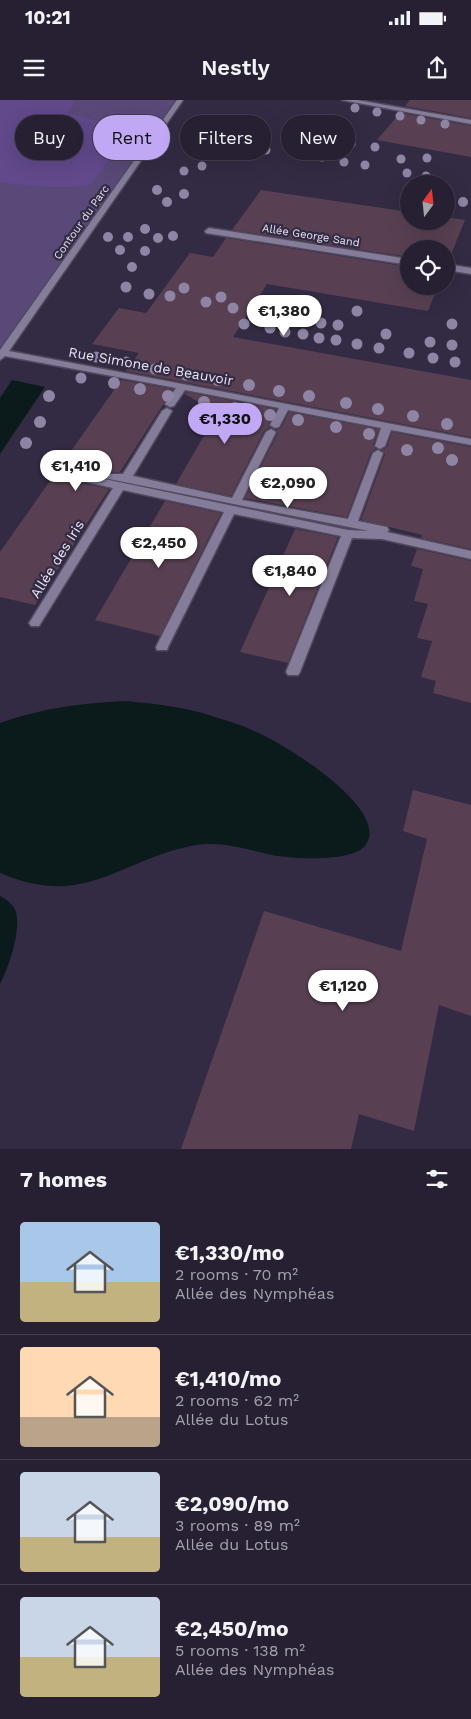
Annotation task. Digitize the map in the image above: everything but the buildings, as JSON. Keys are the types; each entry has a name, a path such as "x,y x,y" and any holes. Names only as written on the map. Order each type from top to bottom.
{"street":[{"name":"Contour du Parc","path":"1,355 180,100"},
{"path":"345,100 471,122"},
{"name":"Allée George Sand","path":"209,231 400,261"},
{"path":"455,268 471,271"},
{"name":"Rue Simone de Beauvoir","path":"1,355 182,386 471,442"},
{"name":"Allée des Iris","path":"35,623 182,386"},
{"path":"162,647 232,506 285,406"},
{"path":"293,672 350,529 387,427"},
{"path":"92,473 85,473 82,478 123,482 471,554"},
{"path":"108,476 123,482"},
{"path":"350,529 471,550"}],"shaded area":[{"path":"0,100 180,100 169,115 93,115 93,160 138,160 0,357"},
{"path":"0,100 76,100 67,113 75,115 15,115 15,160 83,160 83,117 93,119 93,160 109,160 90,185 56,187 0,182"},
{"path":"12,380 45,387 0,454 0,398"},
{"path":"126,701 171,706 194,711 235,723 268,737 287,748 331,779 350,797 364,815 370,832 364,847 357,852 347,855 293,858 242,848 201,844 164,853 99,879 78,884 55,886 29,883 0,873 0,723 62,707"},
{"path":"0,896 14,907 17,929 13,949 0,984"}]}
